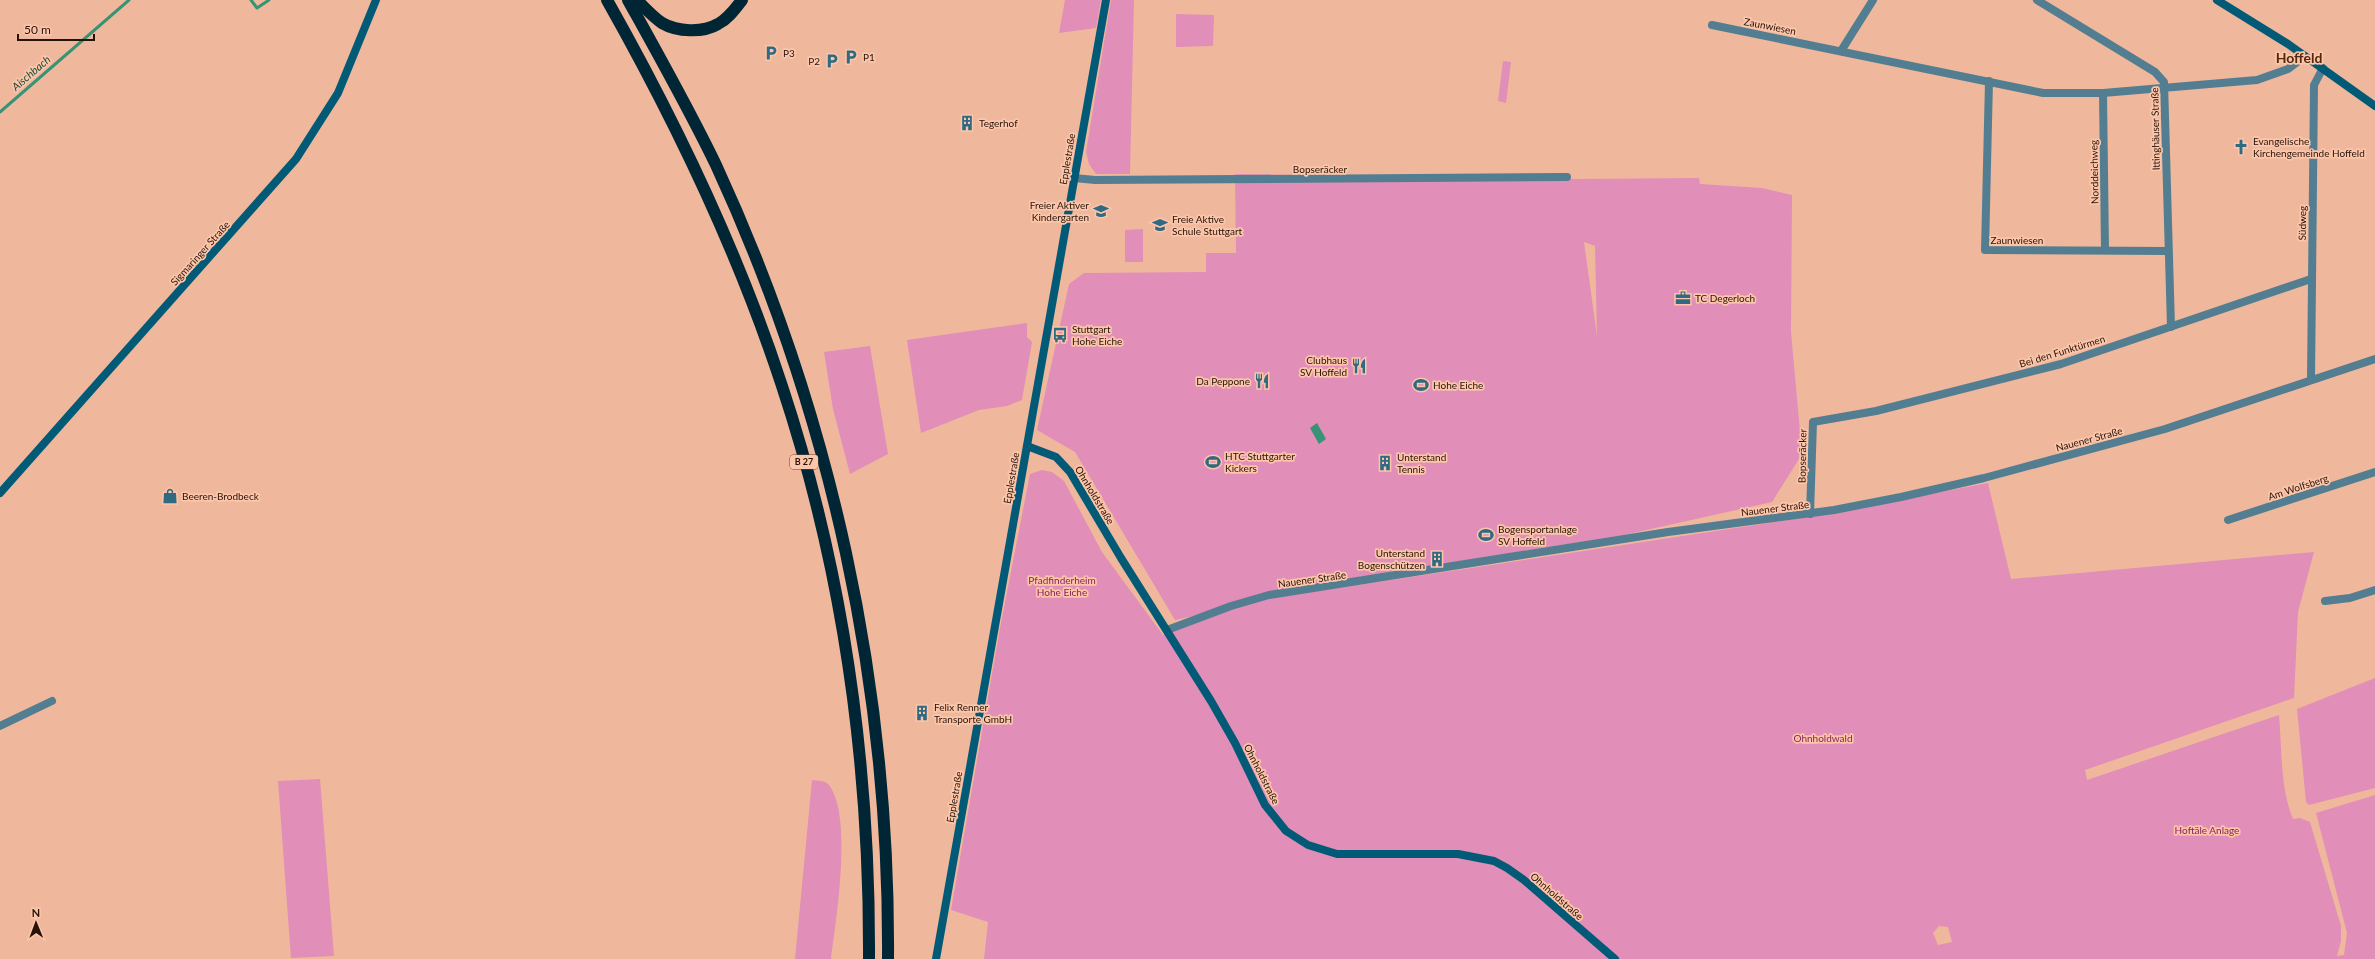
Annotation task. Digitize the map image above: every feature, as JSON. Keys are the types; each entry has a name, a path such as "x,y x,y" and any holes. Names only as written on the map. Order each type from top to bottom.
{"highway":[{"name":"B 27","path":"607,0 668,113 726,236 754,306 783,388 811,486 837,601 856,728 867,842 869,959"},
{"name":"B 27","path":"628,0 686,104 743,227 770,294 802,384 830,480 856,596 876,728 886,845 888,959"},
{"path":"637,0 663,24 688,30 704,29 719,24 732,13 742,0"}],"main road":[{"name":"Sigmaringer Straße","path":"0,493 296,159 338,93 376,0"},
{"name":"Epplestraße","path":"936,959 1106,0"},
{"path":"2217,0 2323,68 2375,106"},
{"name":"Ohnholdstraße","path":"1027,446 1056,457 1070,472 1235,743 1265,805 1275,820 1297,840 1322,851 1337,854 1458,854 1494,861 1524,880 1615,959"}],"street":[{"path":"1841,51 1872,0"},
{"name":"Ittinghäuser Straße","path":"2037,0 2155,72 2164,82 2171,327"},
{"name":"Zaunwiesen","path":"1712,25 2043,93 2071,95 2164,89 2257,80 2288,69 2305,56"},
{"name":"Südweg","path":"2311,379 2314,85 2323,68"},
{"name":"Zaunwiesen","path":"1989,81 1985,250 2168,251"},
{"name":"Norddeichweg","path":"2103,93 2105,250"},
{"name":"Bopseräcker","path":"1074,178 1095,180 1567,177"},
{"name":"Bei den Funktürmen","path":"1813,422 1876,411 2061,364 2311,279"},
{"name":"Nauener Straße","path":"1167,630 1243,602 1269,596 1660,533 1810,514 1902,497 1984,478 2165,429 2311,379 2375,359"},
{"name":"Bopseräcker","path":"1810,514 1813,422"},
{"name":"Am Wolfsberg","path":"2228,520 2375,472"},
{"path":"2325,601 2350,598 2375,590"},
{"path":"0,726 52,701"}],"green space":[{"path":"1065,0 1101,0 1096,28 1059,33"},
{"path":"1111,0 1134,0 1130,174 1096,174 1089,164 1086,152"},
{"path":"1176,14 1214,15 1213,46 1176,47"},
{"path":"1503,61 1511,62 1506,103 1498,101"},
{"path":"1235,174 1576,179 1699,178 1700,184 1762,188 1792,195 1791,332 1802,454 1772,502 1624,535 1390,572 1292,595 1815,516 1988,483 2011,579 2314,552 2298,612 2294,698 2085,770 2087,780 2279,715 2282,768 2289,807 2293,819 2300,818 2310,822 2341,926 2341,941 2337,956 2344,955 2347,933 2316,813 2375,795 2375,959 984,959 988,922 951,910 1000,628 1030,474 1042,470 1052,472 1064,481 1102,552 1163,635 1236,607 1175,620 1075,452 1037,430 1069,284 1084,273 1206,272 1206,253 1236,253","holes":["1584,242 1595,246 1597,336","1939,926 1948,927 1952,942 1938,945 1933,933"]},
{"path":"1143,229 1143,262 1125,262 1125,230"},
{"path":"1027,323 1027,337 1032,342 1022,400 1007,406 979,410 921,433 907,340"},
{"path":"870,346 888,454 850,474 833,409 824,352"},
{"path":"2375,678 2375,788 2309,805 2306,802 2297,709"},
{"path":"320,779 334,956 291,958 278,781"},
{"path":"812,780 823,781 829,785 836,800 840,820 841,869 831,959 795,959"}],"shaded area":[{"path":"1317,423 1326,439 1319,444 1310,428"}],"waterway":[{"name":"Aischbach","path":"0,112 129,0"},
{"name":"Aischbach","path":"251,0 257,8 269,0"}],"place":[{"name":"P3","path":"771,53"},
{"name":"P1","path":"851,57"},
{"name":"P2","path":"832,61"},
{"name":"Tegerhof","path":"967,123"},
{"name":"Evangelische Kirchengemeinde Hoffeld","path":"2241,147"},
{"name":"Freier Aktiver Kindergarten","path":"1101,211"},
{"name":"Freie Aktive Schule Stuttgart","path":"1160,225"},
{"name":"TC Degerloch","path":"1683,298"},
{"name":"Stuttgart Hohe Eiche","path":"1060,335"},
{"name":"Clubhaus SV Hoffeld","path":"1359,366"},
{"name":"Da Peppone","path":"1262,381"},
{"name":"Hohe Eiche","path":"1421,385"},
{"name":"HTC Stuttgarter Kickers","path":"1213,462"},
{"name":"Unterstand Tennis","path":"1385,463"},
{"name":"Beeren-Brodbeck","path":"170,496"},
{"name":"Bogensportanlage SV Hoffeld","path":"1486,535"},
{"name":"Unterstand Bogenschützen","path":"1437,559"},
{"name":"Felix Renner Transporte GmbH","path":"922,713"}],"district":[{"name":"Hoffeld","path":"2299,58"}],"park label":[{"name":"Pfadfinderheim Hohe Eiche","path":"1062,586"},
{"name":"Ohnholdwald","path":"1823,738"},
{"name":"Hoftäle Anlage","path":"2207,830"}]}
